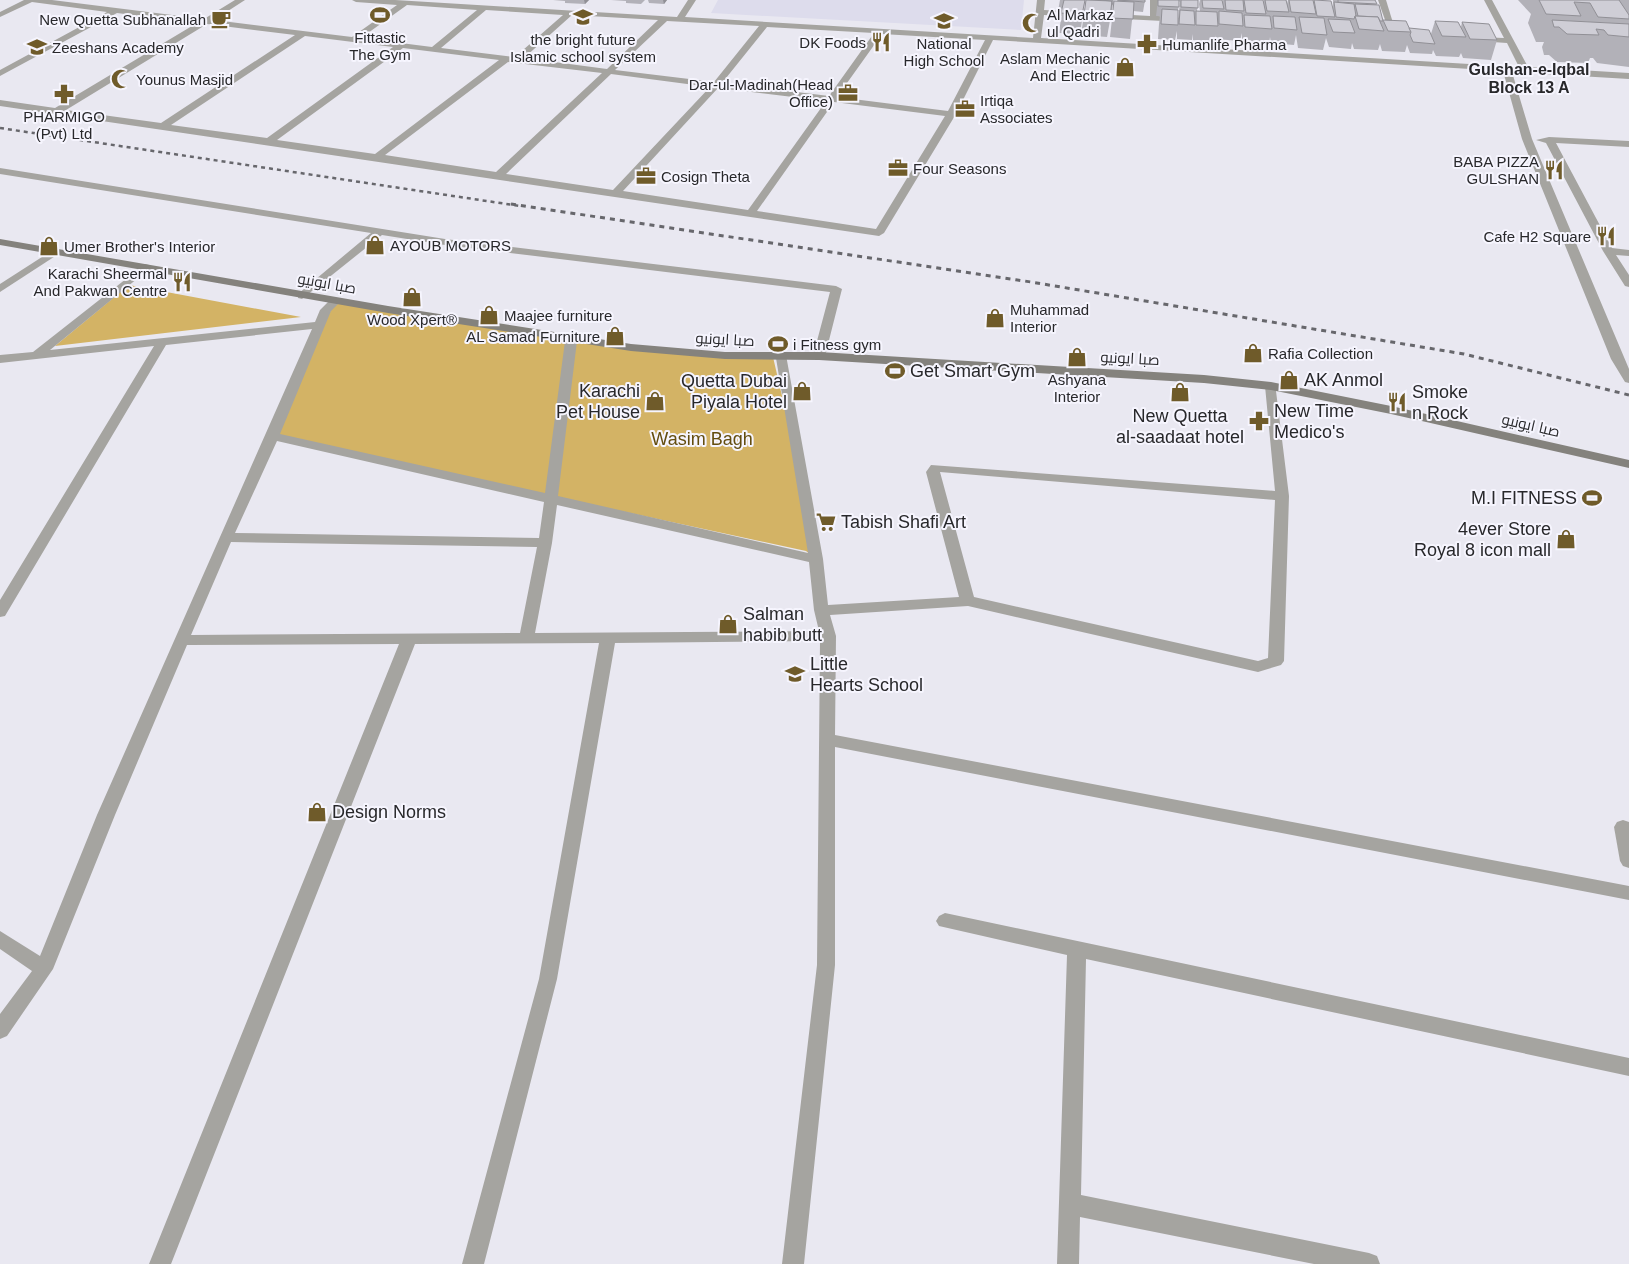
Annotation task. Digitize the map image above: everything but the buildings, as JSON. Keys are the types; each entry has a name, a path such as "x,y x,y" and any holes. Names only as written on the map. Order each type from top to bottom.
{"main road":[{"name":"صبا ایونیو","path":"0,242 302,296 571,340 676,353 782,358 820,356 1204,378 1271,386 1400,412 1629,464"}],"street":[{"path":"0,15 31,0 204,23 355,39 951,114"},
{"path":"57,111 241,0"},
{"path":"356,0 1629,76"},
{"path":"680,19 692,0"},
{"path":"1037,40 1041,0"},
{"path":"1154,0 1154,19"},
{"path":"1382,0 1394,34"},
{"path":"1488,0 1525,70"},
{"path":"355,39 405,3"},
{"path":"435,49 485,7"},
{"path":"0,73 114,11"},
{"path":"518,59 571,12"},
{"path":"1040,12 1192,21"},
{"path":"497,177 665,18"},
{"path":"615,194 717,84 765,24"},
{"path":"750,214 880,31"},
{"path":"163,126 304,33"},
{"path":"1384,33 1403,34"},
{"path":"0,103 269,141 497,177 879,233 951,114 990,38"},
{"path":"1470,38 1508,41"},
{"path":"269,141 402,45"},
{"path":"377,157 507,58"},
{"path":"1507,70 1528,139 1617,359 1629,379"},
{"path":"1528,139 1629,144"},
{"path":"1549,140 1608,251 1629,284"},
{"path":"0,171 380,232 567,258 836,289 820,356"},
{"path":"302,296 380,232"},
{"path":"0,289 56,251"},
{"path":"1608,251 1629,253"},
{"path":"34,357 146,267"},
{"path":"0,1030 44,969 106,814 226,537 273,436 319,325 326,310 335,301"},
{"path":"0,359 34,357 319,325"},
{"path":"526,638 545,543 571,340"},
{"path":"0,612 162,342"},
{"path":"782,358 816,559 821,610 828,636 826,966 793,1264"},
{"path":"821,610 968,601 1258,667 1276,662 1282,496 1271,386"},
{"path":"273,436 816,559"},
{"path":"968,601 934,472 936,468 1282,496"},
{"path":"226,537 545,543"},
{"path":"183,640 828,636"},
{"path":"473,1264 548,979 608,638"},
{"path":"160,1264 409,639"},
{"path":"827,739 1629,893"},
{"path":"1623,827 1629,862"},
{"path":"946,921 1629,1067"},
{"path":"0,939 44,969"},
{"path":"1068,1264 1077,949"},
{"path":"1070,1204 1369,1264"}],"shaded area":[{"name":"National High School","path":"718,0 1024,0 1021,30 711,13"}],"green space":[{"path":"129,285 301,317 55,346"},
{"name":"Wasim Bagh","path":"335,301 571,341 773,357 806,500 816,559 806,551 273,436"}],"railway":[{"path":"0,128 520,206"},
{"path":"511,204 1031,282 1464,354 1629,395"}],"place":[{"name":"Fittastic The Gym","path":"380,15"},
{"name":"the bright future Islamic school system","path":"583,17"},
{"name":"New Quetta Subhanallah","path":"221,19"},
{"name":"National High School","path":"944,21"},
{"name":"Al Markaz ul Qadri","path":"1032,23"},
{"name":"DK Foods","path":"881,42"},
{"name":"Humanlife Pharma","path":"1147,44"},
{"name":"Zeeshans Academy","path":"37,47"},
{"name":"Aslam Mechanic And Electric","path":"1125,67"},
{"name":"Younus Masjid","path":"121,79"},
{"name":"Dar-ul-Madinah(Head Office)","path":"848,93"},
{"name":"PHARMIGO (Pvt) Ltd","path":"64,94"},
{"name":"Irtiqa Associates","path":"965,109"},
{"name":"Four Seasons","path":"898,168"},
{"name":"BABA PIZZA GULSHAN","path":"1554,170"},
{"name":"Cosign Theta","path":"646,176"},
{"name":"Cafe H2 Square","path":"1606,236"},
{"name":"AYOUB MOTORS","path":"375,245"},
{"name":"Umer Brother's Interior","path":"49,246"},
{"name":"Karachi Sheermal And Pakwan Centre","path":"182,282"},
{"name":"Wood Xpert®","path":"412,297"},
{"name":"Maajee furniture","path":"489,315"},
{"name":"Muhammad Interior","path":"995,318"},
{"name":"AL Samad Furniture","path":"615,336"},
{"name":"i Fitness gym","path":"778,344"},
{"name":"Rafia Collection","path":"1253,353"},
{"name":"Ashyana Interior","path":"1077,357"},
{"name":"Get Smart Gym","path":"895,371"},
{"name":"AK Anmol","path":"1289,380"},
{"name":"Quetta Dubai Piyala Hotel","path":"802,391"},
{"name":"New Quetta al-saadaat hotel","path":"1180,392"},
{"name":"Karachi Pet House","path":"655,401"},
{"name":"Smoke n Rock","path":"1397,402"},
{"name":"New Time Medico's","path":"1259,421"},
{"name":"M.I FITNESS","path":"1592,498"},
{"name":"Tabish Shafi Art","path":"826,522"},
{"name":"4ever Store Royal 8 icon mall","path":"1566,539"},
{"name":"Salman habib butt","path":"728,624"},
{"name":"Little Hearts School","path":"795,674"},
{"name":"Design Norms","path":"317,812"}],"district":[{"name":"Gulshan-e-Iqbal Block 13 A","path":"1529,78"}]}
